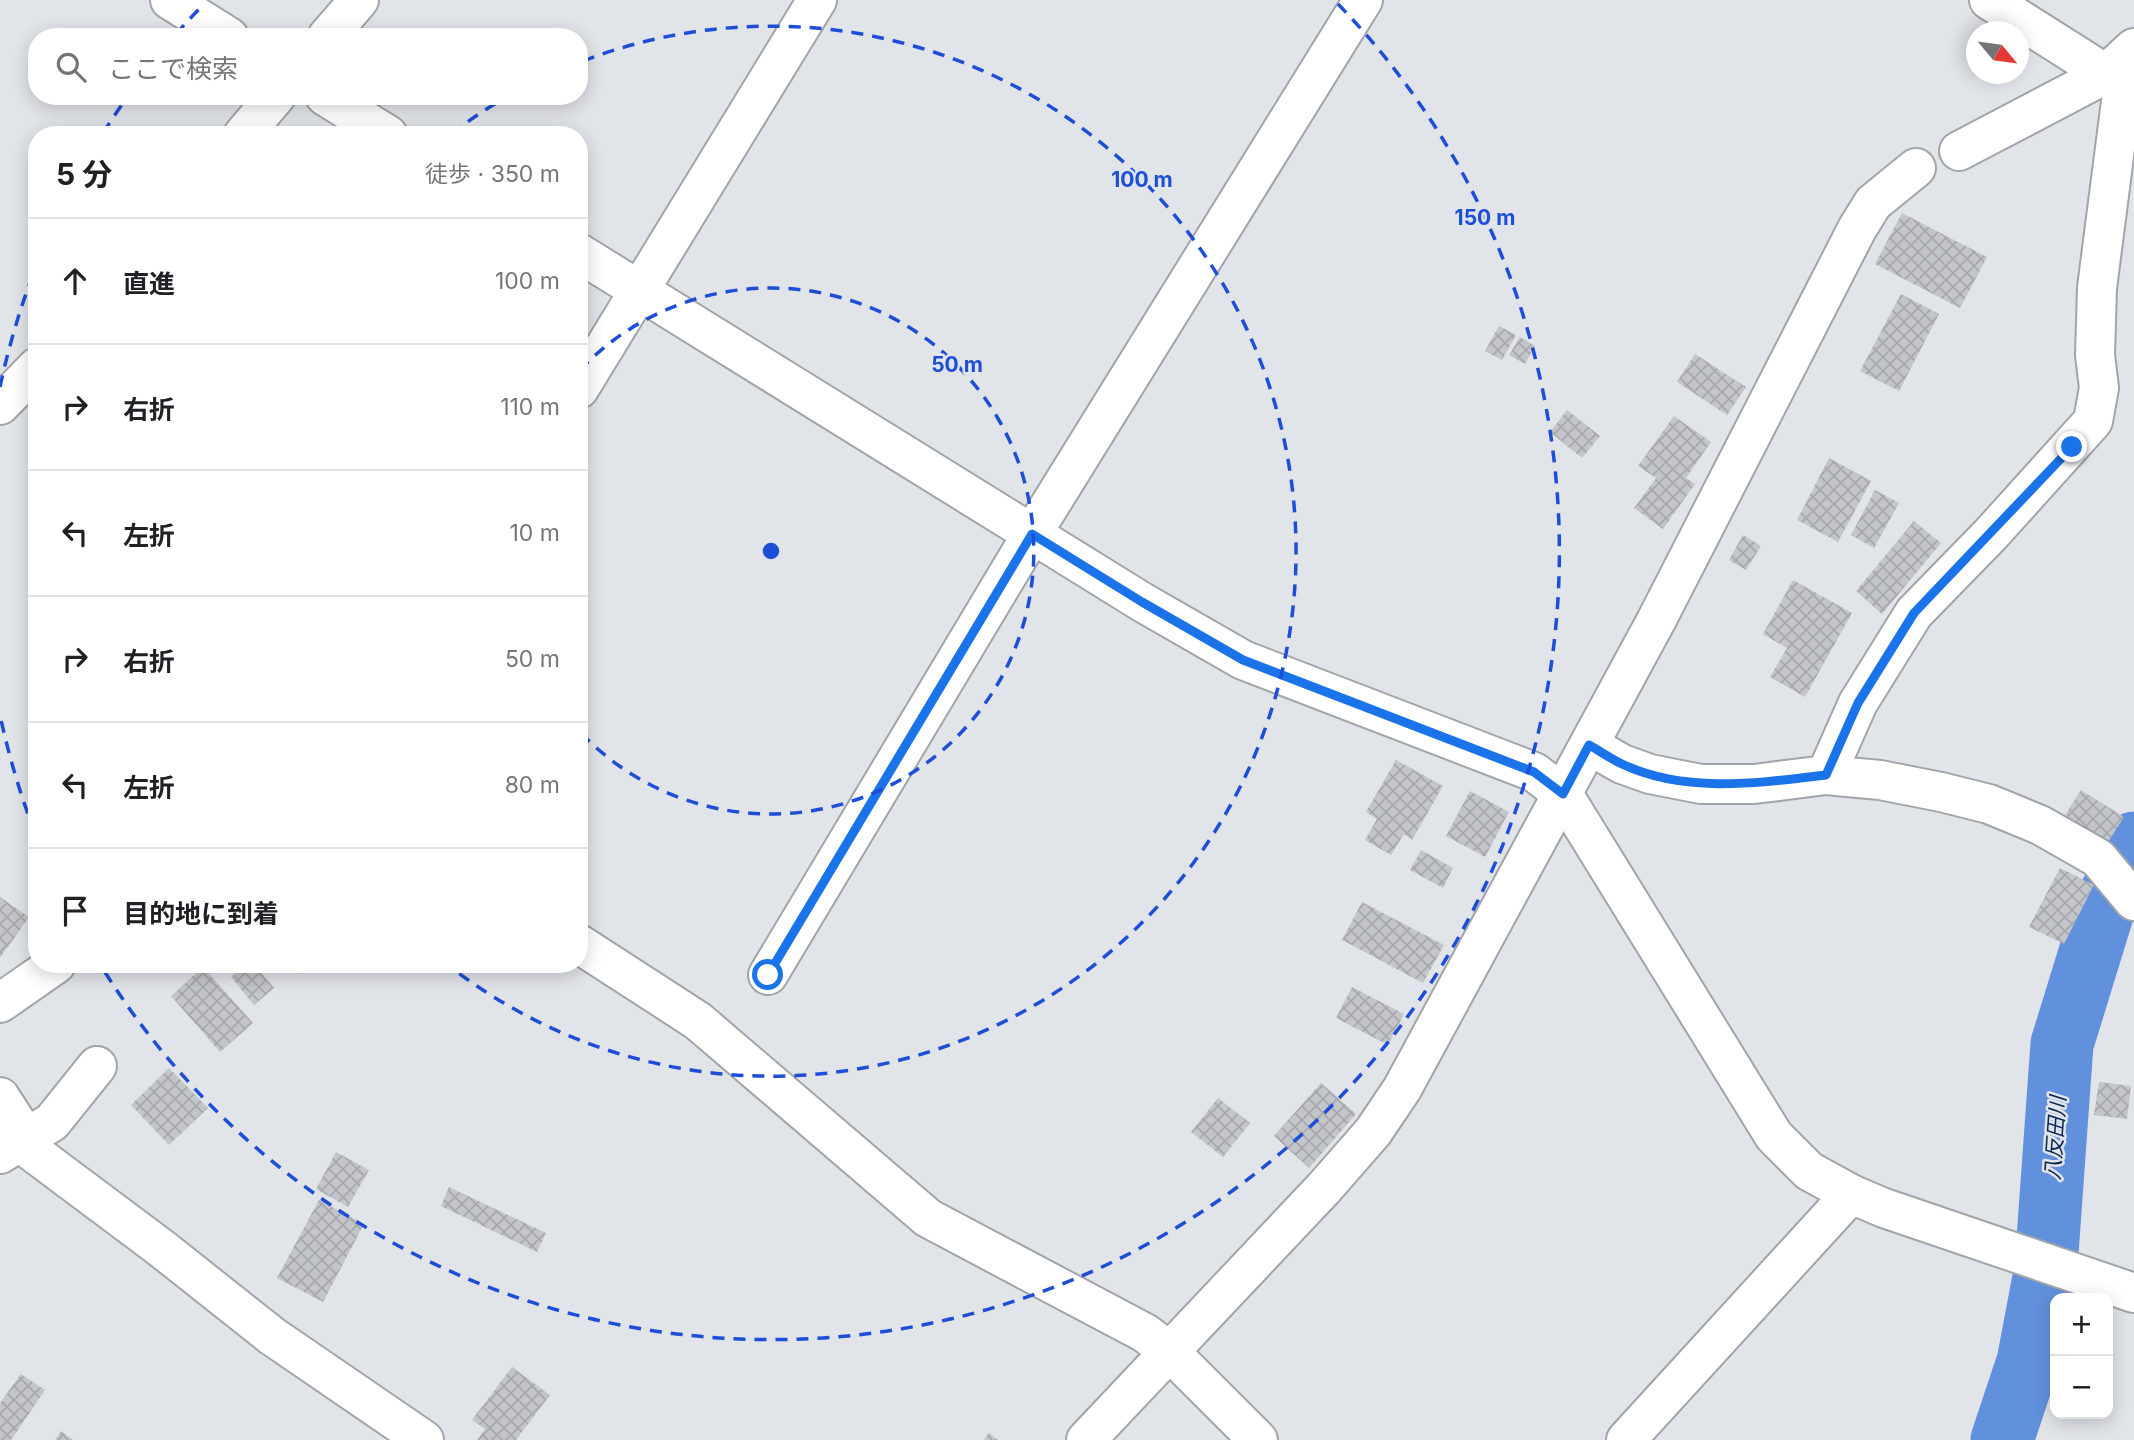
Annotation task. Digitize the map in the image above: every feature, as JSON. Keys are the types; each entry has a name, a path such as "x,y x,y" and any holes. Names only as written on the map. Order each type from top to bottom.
{"street":[{"path":"170,0 215,28"},
{"path":"335,28 359,0"},
{"path":"588,375 817,0"},
{"path":"768,975 1032,534 1363,0"},
{"path":"1989,0 2122,59"},
{"path":"1958,151 2122,59"},
{"path":"1826,775 1858,703 1914,613 2036,486 2093,421 2099,388 2095,355 2097,288 2122,59"},
{"path":"251,126 268,105"},
{"path":"340,105 373,126"},
{"path":"1086,1440 1324,1188 1373,1132 1402,1089 1656,621 1857,229 1873,203 1916,168"},
{"path":"588,259 1142,602 1243,660 1534,772 1563,794 1774,1136 1809,1171 1884,1208 2134,1293"},
{"path":"0,405 28,376"},
{"path":"1589,745 1622,764 1650,775 1701,783 1754,784 1826,775 1880,780 1989,804 2040,825 2098,858 2133,900"},
{"path":"588,950 698,1021 928,1218 1145,1333 1170,1352 1258,1440"},
{"path":"0,1003 43,973"},
{"path":"15,1144 51,1122 97,1066"},
{"path":"0,1097 15,1144 161,1248 272,1336 424,1440"},
{"path":"1626,1440 1851,1194"}],"building":[{"path":"1902,213 1987,257 1960,308 1875,264"},
{"path":"1901,294 1939,314 1899,391 1860,371"},
{"path":"1499,326 1516,335 1502,360 1485,351"},
{"path":"1520,337 1535,346 1525,364 1509,355"},
{"path":"1695,354 1746,387 1727,415 1677,382"},
{"path":"1567,410 1600,436 1582,458 1550,432"},
{"path":"1674,416 1711,442 1686,478 1695,484 1663,529 1634,508 1656,478 1638,466"},
{"path":"1829,458 1871,481 1838,542 1797,520"},
{"path":"1875,490 1899,503 1874,548 1851,535"},
{"path":"1914,521 1941,543 1882,614 1856,591"},
{"path":"1743,535 1761,546 1746,570 1729,560"},
{"path":"1793,580 1852,613 1805,697 1770,677 1787,648 1763,634"},
{"path":"1396,760 1443,786 1412,840 1404,834 1391,855 1365,840 1377,819 1366,812"},
{"path":"2081,790 2124,817 2108,842 2065,815"},
{"path":"1470,791 1509,812 1485,857 1446,836"},
{"path":"1421,850 1453,868 1443,888 1410,870"},
{"path":"2060,868 2094,885 2064,944 2029,927"},
{"path":"0,897 28,918 0,958"},
{"path":"1362,902 1444,945 1423,983 1342,940"},
{"path":"196,973 208,973 253,1023 220,1052 171,996"},
{"path":"236,973 262,973 274,988 254,1005 231,977"},
{"path":"1352,987 1404,1014 1388,1045 1336,1018"},
{"path":"169,1068 208,1108 169,1145 131,1105"},
{"path":"2099,1082 2131,1086 2127,1119 2094,1115"},
{"path":"1321,1083 1356,1114 1309,1168 1274,1136"},
{"path":"1218,1098 1250,1123 1223,1157 1191,1132"},
{"path":"336,1152 369,1170 348,1207 316,1189"},
{"path":"449,1187 546,1233 537,1252 441,1206"},
{"path":"319,1200 364,1224 323,1302 277,1278"},
{"path":"512,1367 550,1395 516,1440 477,1440 485,1429 472,1420"},
{"path":"21,1374 45,1390 11,1440 0,1440 0,1403"},
{"path":"61,1431 73,1440 55,1440"},
{"path":"989,1433 998,1440 984,1440"}],"waterway":[{"name":"八反田川","path":"2002,1440 2028,1362 2046,1267 2062,1044 2103,911 2134,843"}],"route":[{"path":"768,975 1032,534 1243,660 1534,772 1563,794 1589,745 1622,764 1650,775 1701,783 1754,784 1826,775 1858,703 1914,613 2072,447"}]}
